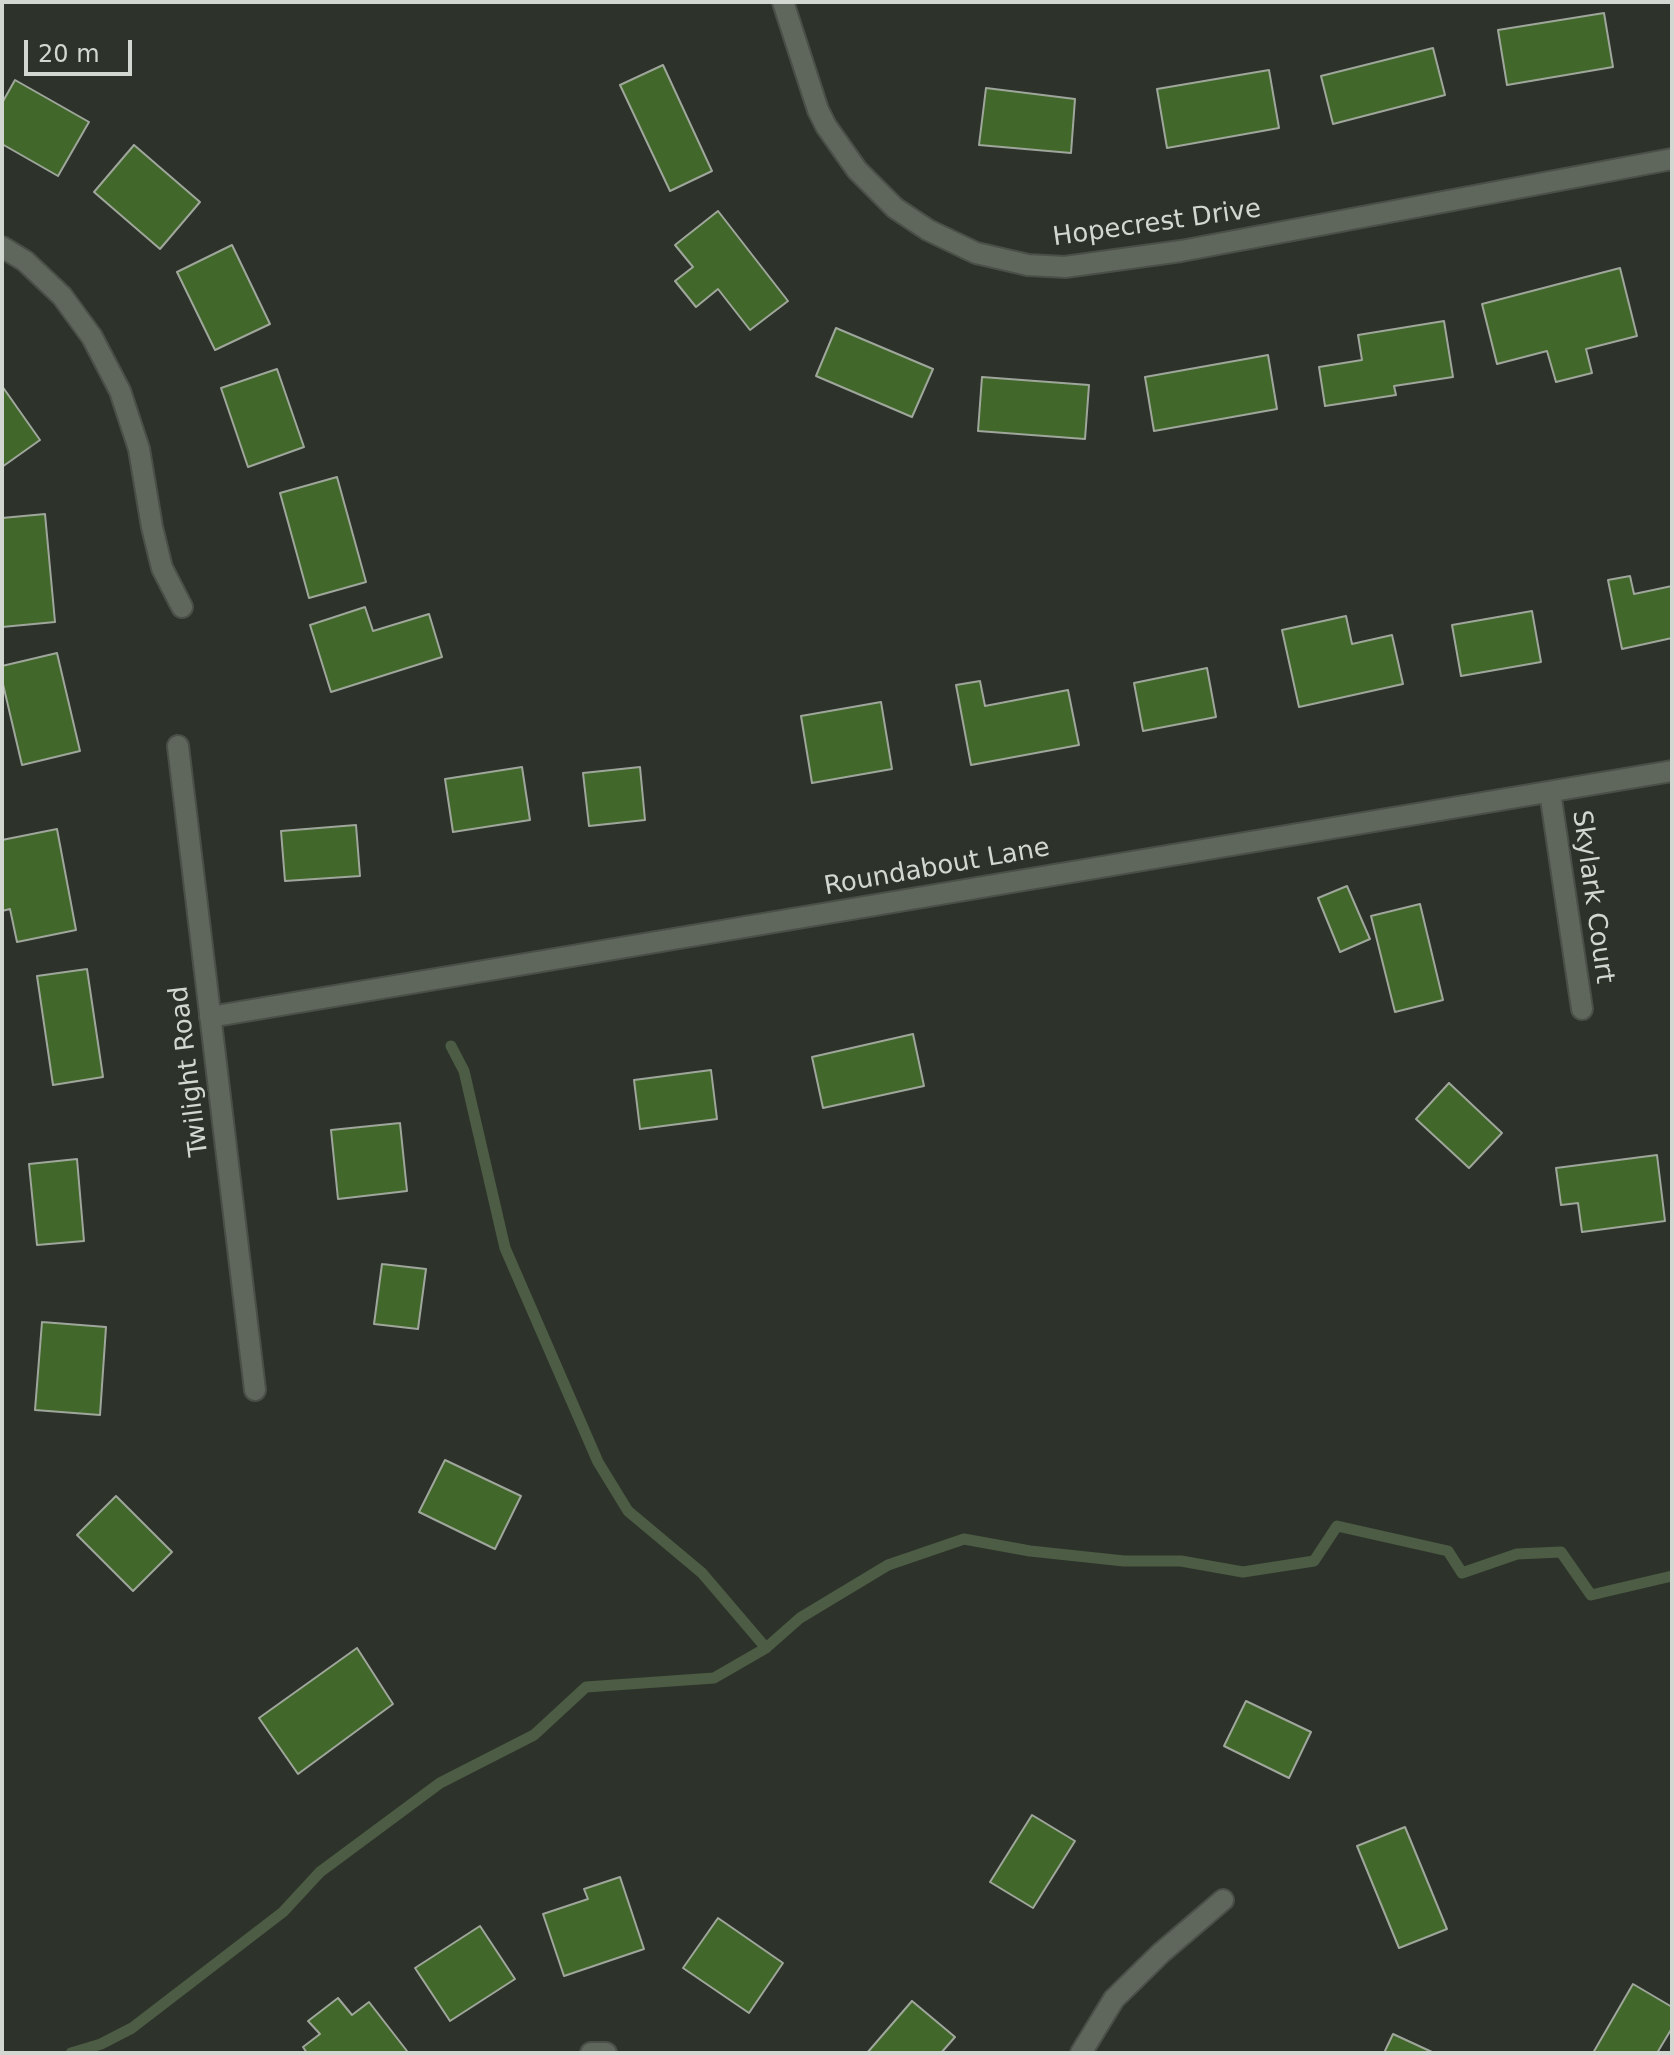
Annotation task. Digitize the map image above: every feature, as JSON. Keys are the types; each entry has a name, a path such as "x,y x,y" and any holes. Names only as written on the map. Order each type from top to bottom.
{"street":[{"name":"Hopecrest Drive","path":"783,2 818,110 857,170 895,208 928,230 976,253 1028,265 1065,267 1181,251 1672,159"},
{"path":"2,247 25,261 62,296 92,337 120,391 139,449 162,568 182,607"},
{"name":"Twilight Road","path":"178,746 255,1390"},
{"name":"Roundabout Lane","path":"210,1017 1672,771"},
{"name":"Skylark Court","path":"1550,792 1582,1009"},
{"path":"1081,2053 1114,1999 1161,1953 1223,1900"},
{"path":"591,2053 606,2053"}],"building":[{"path":"1604,13 1613,67 1507,85 1498,30"},
{"path":"1433,48 1445,95 1333,124 1321,76"},
{"path":"663,65 712,171 670,191 620,85"},
{"path":"1269,70 1279,128 1167,148 1157,89"},
{"path":"15,80 89,122 58,176 2,144 2,103"},
{"path":"986,88 1075,99 1071,153 979,145"},
{"path":"134,145 200,202 160,249 94,192"},
{"path":"718,211 788,301 750,330 718,289 696,307 675,281 693,267 675,245"},
{"path":"232,245 270,324 215,350 177,272"},
{"path":"1620,268 1637,336 1586,349 1592,373 1556,382 1547,351 1497,364 1482,304"},
{"path":"1444,321 1453,377 1394,386 1396,395 1325,406 1319,367 1362,360 1358,335"},
{"path":"836,328 933,369 912,417 816,376"},
{"path":"1268,355 1277,409 1154,431 1145,377"},
{"path":"277,369 304,447 248,467 221,388"},
{"path":"982,377 1089,385 1085,439 978,431"},
{"path":"2,386 40,440 2,467"},
{"path":"337,477 366,582 309,598 280,493"},
{"path":"45,514 55,622 2,627 2,518"},
{"path":"1630,576 1634,594 1672,586 1672,638 1622,649 1608,580"},
{"path":"365,607 373,631 429,614 442,657 331,692 310,625"},
{"path":"1532,611 1541,662 1461,676 1452,625"},
{"path":"1346,616 1352,644 1392,635 1403,684 1299,707 1282,630"},
{"path":"57,653 80,751 22,765 2,680 2,666"},
{"path":"1207,668 1216,717 1143,731 1134,683"},
{"path":"980,681 985,706 1068,690 1079,745 971,765 956,685"},
{"path":"881,702 892,769 812,783 801,716"},
{"path":"522,767 530,820 453,832 445,779"},
{"path":"640,767 645,820 589,826 583,773"},
{"path":"356,825 360,876 285,881 281,831"},
{"path":"57,829 76,930 17,942 10,909 2,911 2,840"},
{"path":"1347,886 1370,939 1340,952 1318,898"},
{"path":"1420,904 1443,1000 1395,1012 1371,916"},
{"path":"87,969 103,1077 53,1085 37,976"},
{"path":"913,1034 924,1086 823,1108 812,1057"},
{"path":"711,1070 717,1119 640,1129 634,1080"},
{"path":"1449,1083 1502,1133 1469,1168 1416,1119"},
{"path":"400,1123 407,1191 338,1199 331,1130"},
{"path":"1657,1155 1665,1221 1582,1232 1578,1203 1561,1205 1556,1168"},
{"path":"77,1159 84,1241 37,1245 29,1164"},
{"path":"382,1264 426,1269 418,1329 374,1324"},
{"path":"42,1322 106,1327 100,1415 35,1410"},
{"path":"445,1460 521,1496 495,1549 419,1512"},
{"path":"116,1496 172,1552 133,1591 77,1535"},
{"path":"357,1648 393,1704 298,1774 259,1718"},
{"path":"1246,1701 1311,1732 1289,1778 1224,1746"},
{"path":"1032,1815 1075,1841 1033,1908 990,1882"},
{"path":"1405,1827 1447,1929 1399,1948 1357,1846"},
{"path":"620,1877 644,1949 564,1976 543,1914 588,1899 584,1889"},
{"path":"718,1918 783,1963 749,2013 683,1968"},
{"path":"480,1926 515,1979 450,2021 415,1968"},
{"path":"1633,1984 1672,2007 1672,2028 1657,2053 1593,2053"},
{"path":"338,1998 352,2015 369,2002 407,2051 307,2053 303,2047 320,2034 308,2021"},
{"path":"912,2001 955,2037 941,2053 867,2053"},
{"path":"1393,2034 1432,2052 1384,2053"}],"waterway":[{"path":"451,1046 464,1071 505,1248 598,1462 628,1511 702,1573 766,1648"},
{"path":"71,2053 101,2044 132,2028 283,1912 320,1872 440,1783 534,1735 586,1687 714,1678 766,1648 800,1618 888,1565 964,1539 1030,1551 1124,1561 1181,1561 1243,1572 1314,1561 1337,1526 1448,1551 1462,1573 1517,1554 1561,1552 1591,1595 1672,1576"}]}
